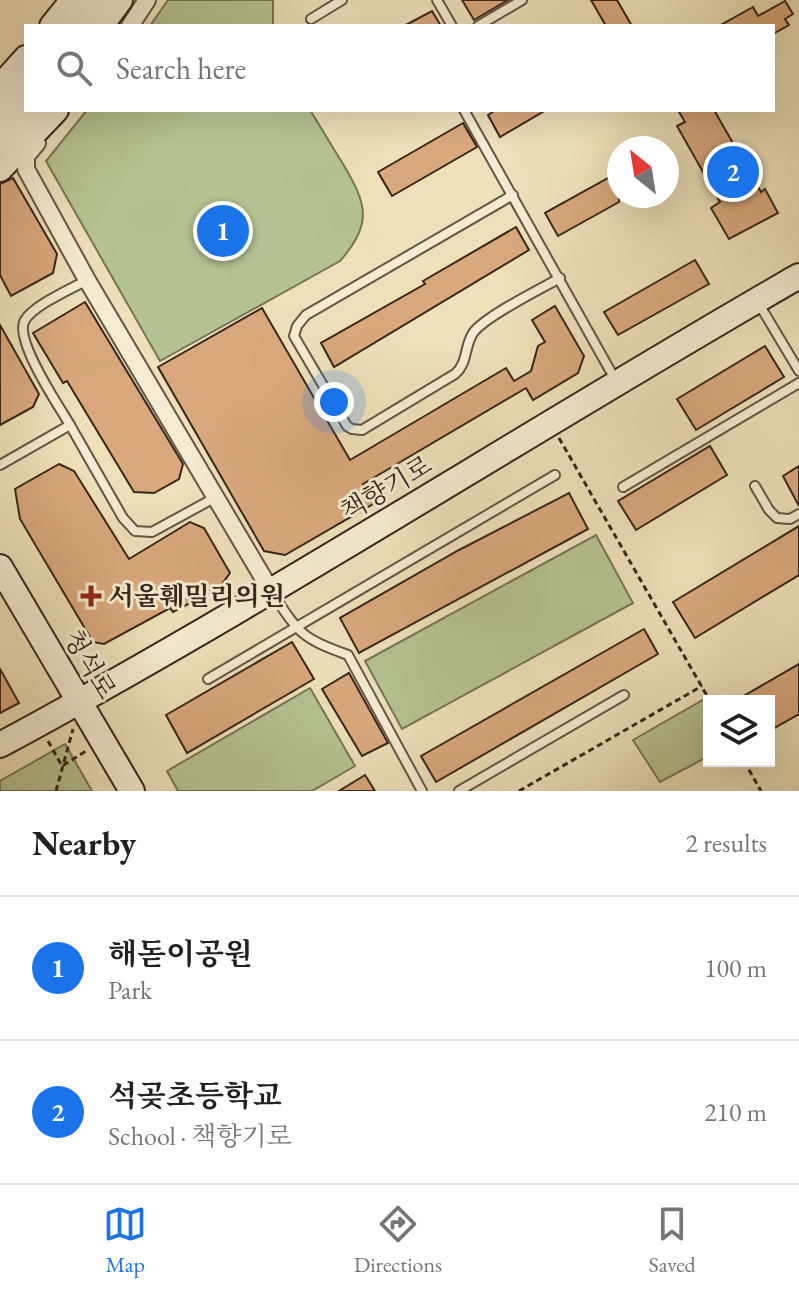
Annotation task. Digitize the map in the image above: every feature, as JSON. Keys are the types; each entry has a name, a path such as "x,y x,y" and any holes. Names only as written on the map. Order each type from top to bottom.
{"street":[{"path":"54,24 73,0"},
{"path":"79,24 97,0"},
{"path":"102,24 120,0"},
{"path":"122,24 139,0"},
{"path":"131,24 147,0"},
{"path":"0,87 24,60"},
{"path":"0,115 24,90"},
{"path":"0,143 30,112"},
{"path":"0,169 54,112"},
{"path":"65,112 24,162 87,280 271,591"},
{"name":"책향기로","path":"0,745 271,591 550,421 799,276"},
{"name":"청석로","path":"0,567 132,791"}],"lane":[{"path":"311,19 342,0"},
{"path":"437,0 451,24"},
{"path":"481,24 522,0"},
{"path":"465,112 617,382"},
{"path":"513,195 306,315 294,336 347,426 362,430 455,374 465,362 470,339 480,326 560,278"},
{"path":"87,280 34,311 25,318 22,326 25,345 123,518 135,531 152,532 216,497"},
{"path":"757,300 799,371"},
{"path":"623,487 799,383"},
{"path":"0,465 70,425"},
{"path":"208,679 555,475"},
{"path":"755,486 777,518 790,519 799,514"},
{"path":"271,591 295,627 311,641 348,655 422,791"},
{"path":"459,791 624,695"}],"path":[{"path":"550,421 707,695"},
{"path":"519,791 702,686"},
{"path":"56,791 80,702"},
{"path":"39,724 62,766"},
{"path":"62,766 103,741"},
{"path":"747,767 761,791"}],"green space":[{"path":"168,0 273,0 273,24 151,24"},
{"path":"85,112 311,112 357,191 363,214 362,225 351,248 340,261 160,361 46,161"},
{"path":"596,535 633,603 402,729 365,661"},
{"path":"310,688 355,766 312,791 178,791 167,771"},
{"path":"703,700 703,759 660,782 633,740"},
{"path":"65,744 92,791 0,791 0,781"}],"building":[{"path":"462,0 508,0 474,20"},
{"path":"591,0 617,0 631,24 605,24"},
{"path":"785,1 793,14 785,19 789,25 775,33 775,24 723,24 753,7 758,16"},
{"path":"432,11 440,24 408,24"},
{"path":"493,112 543,112 500,137 488,115"},
{"path":"679,112 715,112 761,192 765,189 778,213 729,239 711,208 720,202 677,126 685,122"},
{"path":"463,123 477,147 392,196 378,172"},
{"path":"13,178 57,254 53,273 11,296 0,275 0,184"},
{"path":"607,179 608,208 558,236 545,213"},
{"path":"516,227 529,250 334,367 321,343 425,284 423,281"},
{"path":"695,260 709,284 618,335 604,312"},
{"path":"85,302 183,464 179,479 154,493 134,492 67,381 63,383 33,333"},
{"path":"555,306 584,356 578,373 533,400 526,388 363,484 375,503 285,555 264,551 158,367 262,308 350,460 506,368 514,381 531,371 538,346 545,342 532,320"},
{"path":"0,325 39,394 33,407 0,425"},
{"path":"765,346 784,377 696,430 677,399"},
{"path":"710,446 727,475 636,530 618,501"},
{"path":"59,464 74,471 129,559 190,522 204,528 230,573 219,588 173,612 170,608 104,644 93,642 20,519 15,489"},
{"path":"799,466 799,506 783,476"},
{"path":"569,493 588,529 359,653 340,618 459,550"},
{"path":"799,526 799,575 695,638 673,602"},
{"path":"644,629 658,654 436,782 421,756"},
{"path":"292,642 314,679 187,753 166,715"},
{"path":"799,664 799,714 775,728 775,695 745,695"},
{"path":"0,669 19,703 0,713"},
{"path":"349,673 388,743 362,756 322,689"},
{"path":"365,775 375,791 339,791"}],"place":[{"name":"석곶초등학교","path":"733,172"},
{"name":"해돋이공원","path":"223,231"},
{"name":"서울훼밀리의원","path":"91,596"}]}
